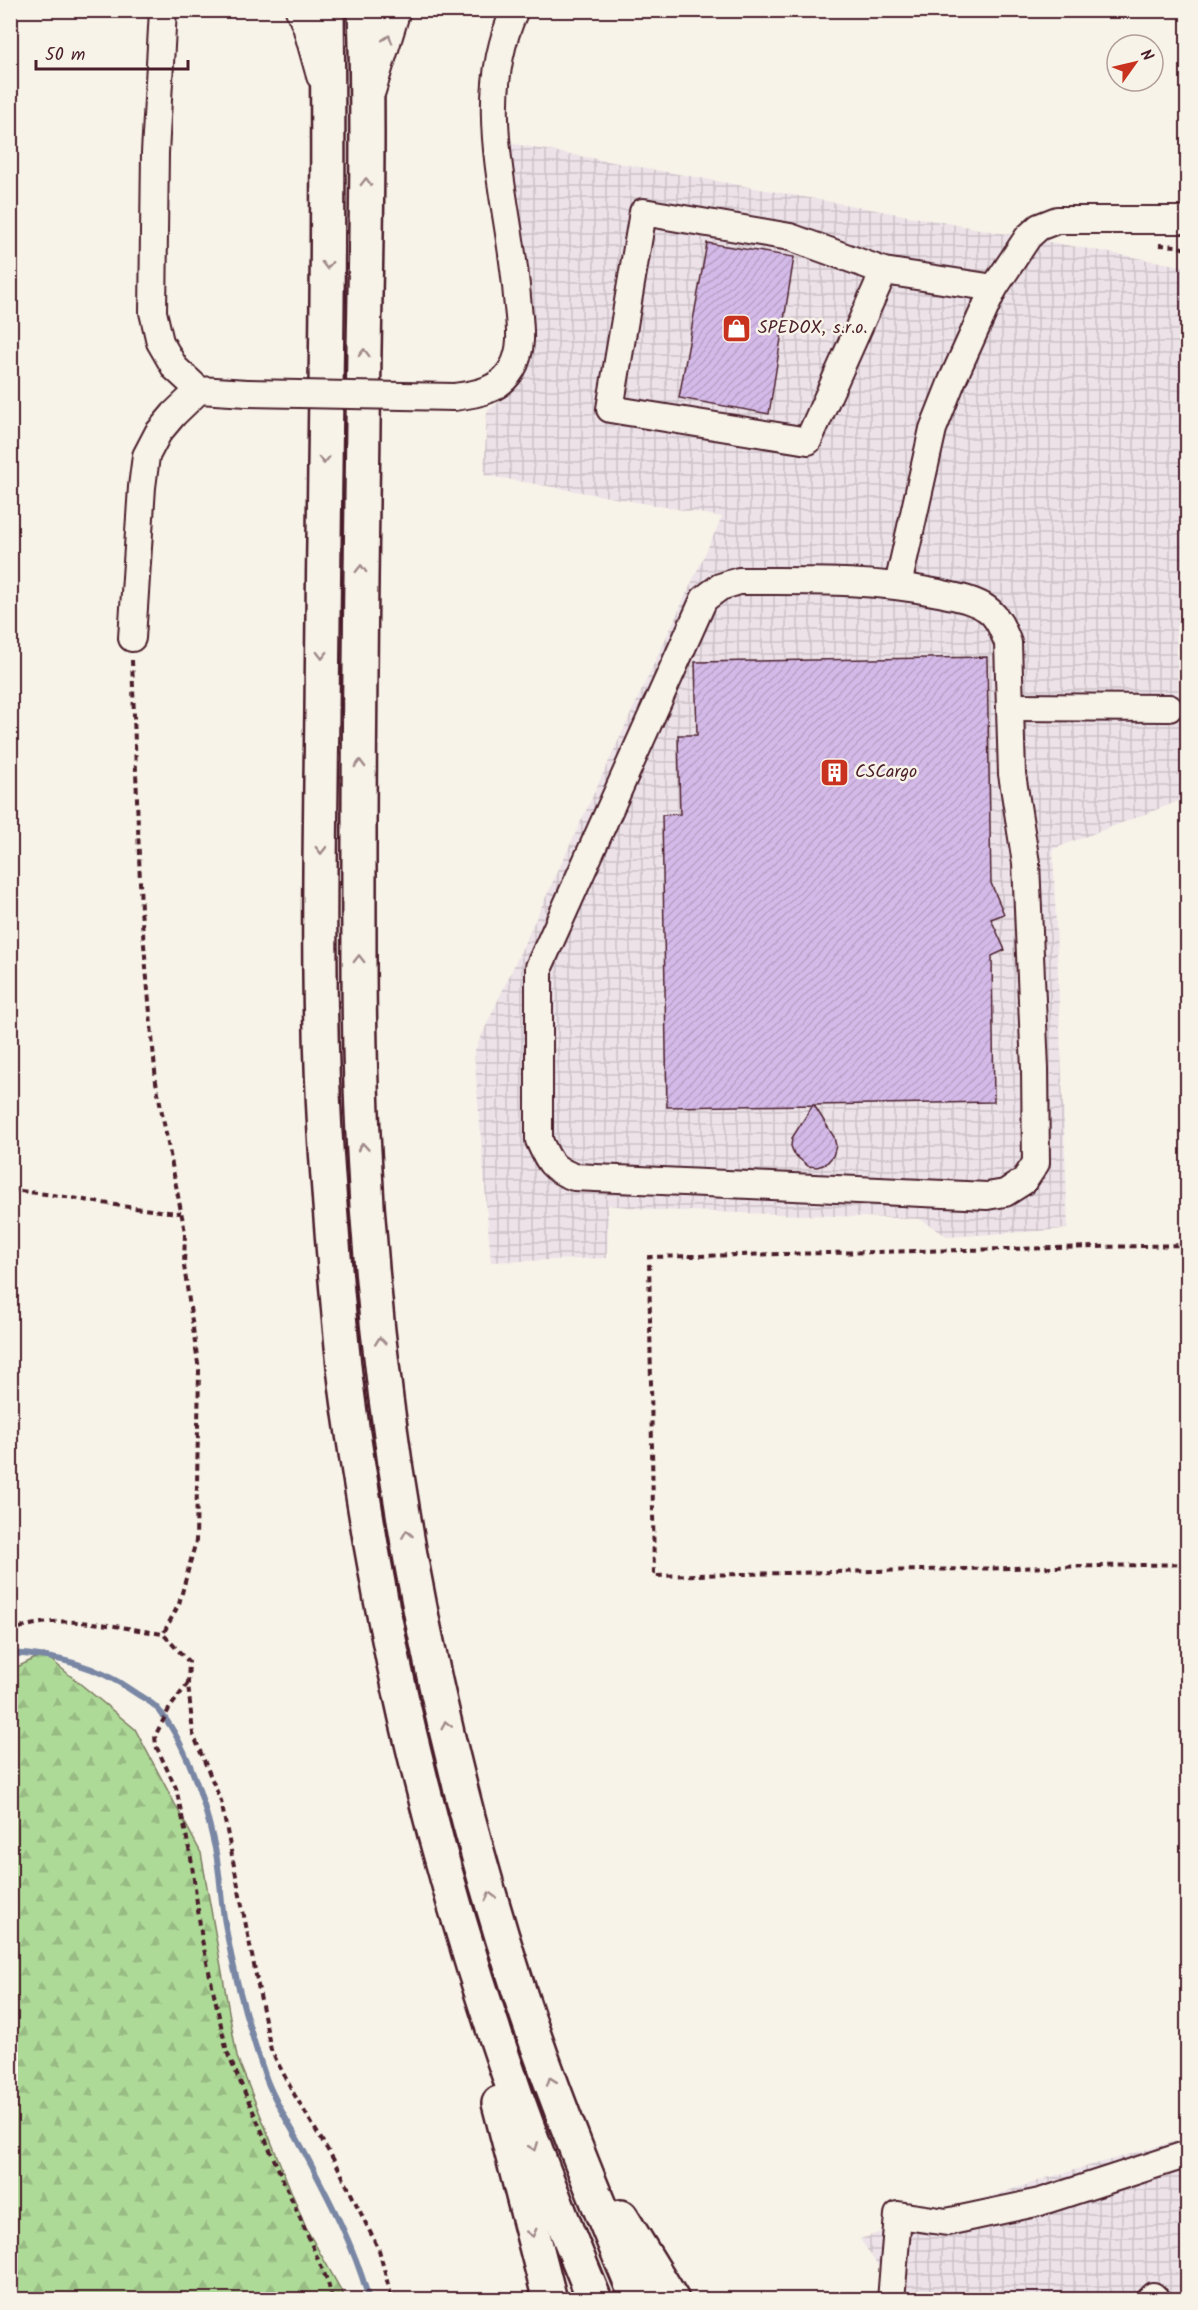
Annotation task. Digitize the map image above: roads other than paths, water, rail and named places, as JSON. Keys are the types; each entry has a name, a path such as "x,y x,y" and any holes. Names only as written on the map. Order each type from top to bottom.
{"highway":[{"path":"327,10 321,958 325,1131 344,1369 382,1609 407,1727 459,1923 500,2053 542,2168 595,2300"},
{"path":"365,10 367,108 359,1017 363,1148 381,1355 414,1579 436,1687 490,1898 517,1986 570,2136 638,2300"},
{"path":"500,2053 499,2108 550,2300"},
{"path":"570,2136 672,2300"}],"street":[{"path":"163,10 155,153 153,312 160,342 175,368 199,390 454,397 482,393 500,383 512,369 521,345 515,265 495,137 494,107 499,56 515,10"},
{"path":"299,10 306,26 328,102"},
{"path":"367,108 397,10"},
{"path":"884,271 808,441 610,409 643,212 790,237 884,271 994,288"},
{"path":"898,585 933,429 994,288 1028,237 1040,227 1057,220 1188,220"},
{"path":"132,638 146,456 158,433 199,390"},
{"path":"739,581 840,581 898,585 966,599 987,609 1000,623 1008,643 1010,707 1012,774 1026,863 1035,1069 1036,1163 1024,1181 1005,1193 987,1196 574,1177 558,1171 547,1159 539,1140 539,967 704,600 720,587 739,581"},
{"path":"1010,707 1169,708"},
{"path":"891,2300 898,2215 947,2222 1040,2202 1188,2154"},
{"path":"1149,2300 1154,2296 1157,2300"}],"waterway":[{"path":"10,1653 60,1660 105,1675 154,1705 176,1736 185,1753 210,1828 234,1967 248,2023 266,2078 338,2219 356,2259 369,2300"}],"place":[{"name":"SPEDOX, s.r.o.","path":"737,328"},
{"name":"CSCargo","path":"834,772"}]}
